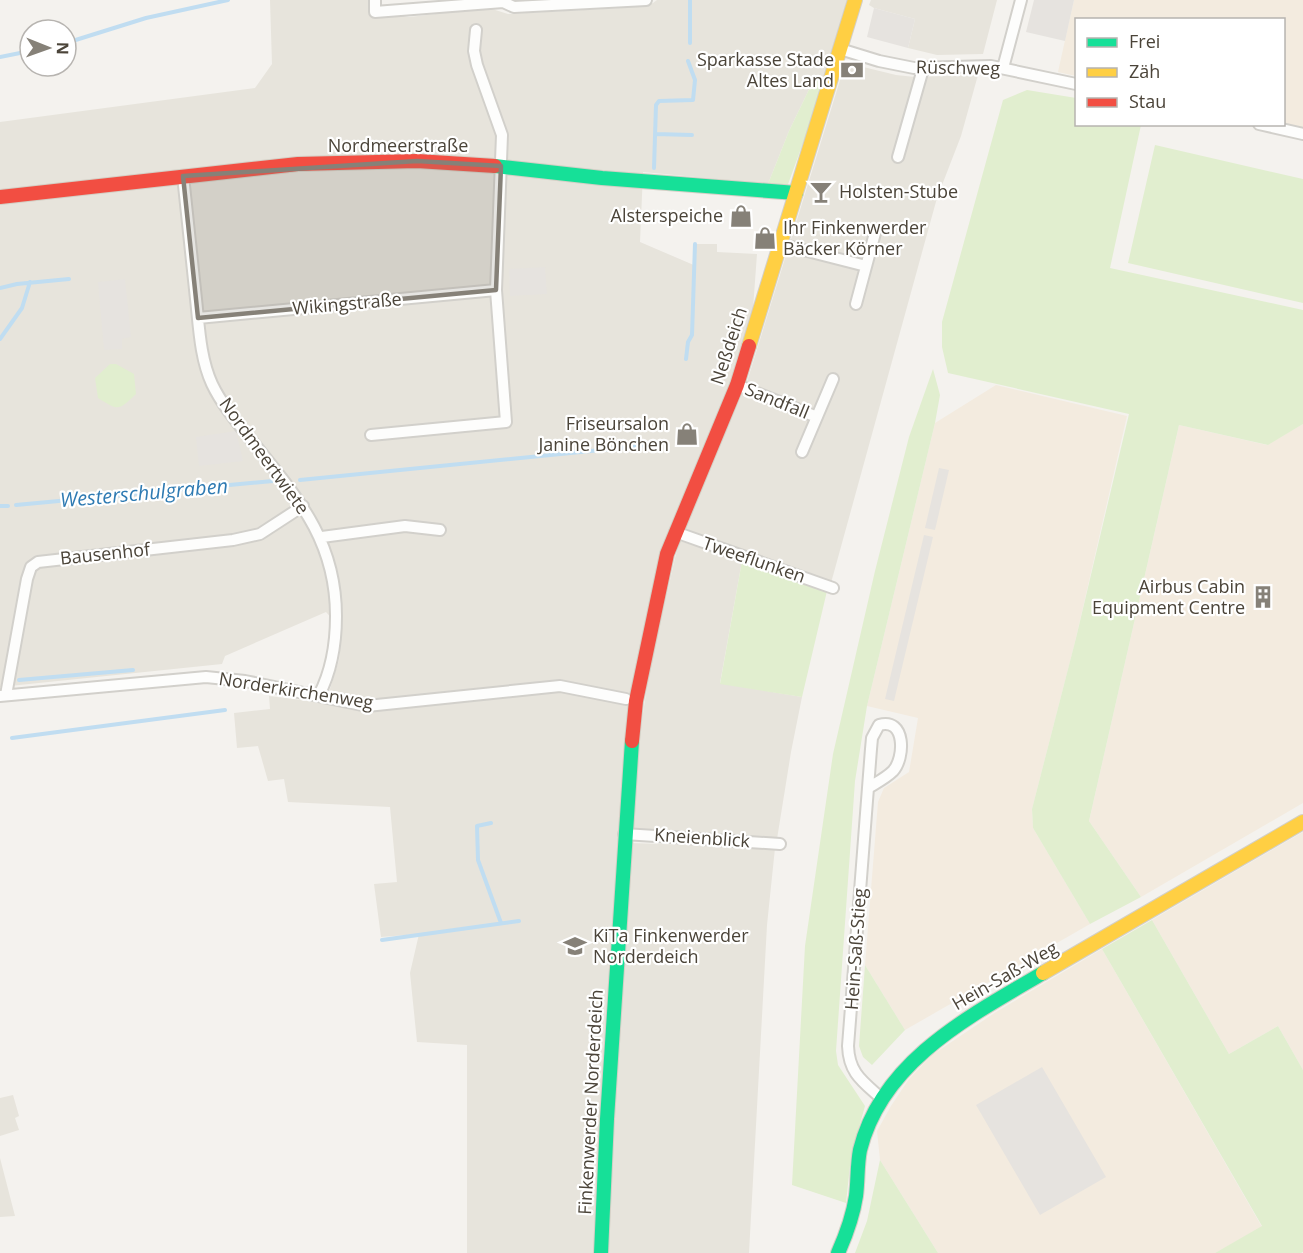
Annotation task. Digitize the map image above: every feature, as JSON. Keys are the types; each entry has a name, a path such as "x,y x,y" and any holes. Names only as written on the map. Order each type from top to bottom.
{"street":[{"path":"375,0 375,12 503,1 513,7 646,0"},
{"name":"Neßdeich","path":"631,700 675,532 737,385 855,0"},
{"path":"1003,68 1021,0"},
{"path":"371,435 506,422 496,290 502,135 477,65 474,51 476,30"},
{"name":"Rüschweg","path":"840,49 894,65 923,69 956,66 1003,68 1075,84"},
{"path":"898,158 923,69"},
{"path":"1268,126 1303,134"},
{"name":"Nordmeerstraße","path":"0,197 298,164 417,161 501,166 602,178 796,193"},
{"name":"Nordmeertwiete","path":"183,176 198,318 204,356 212,383 228,410 303,506 321,537 334,583 336,630 328,678 319,695"},
{"path":"856,304 875,233"},
{"path":"780,244 866,266"},
{"name":"Wikingstraße","path":"198,318 496,290"},
{"name":"Sandfall","path":"802,452 833,379"},
{"name":"Sandfall","path":"737,385 817,417"},
{"name":"Bausenhof","path":"3,696 27,579 31,567 38,562 233,540 260,534 303,506"},
{"path":"321,537 405,526 440,530"},
{"name":"Tweeflunken","path":"675,532 833,588"},
{"name":"Norderkirchenweg","path":"3,696 206,676 245,681 367,706 560,686 631,700"},
{"name":"Finkenwerder Norderdeich","path":"601,1253 631,700"},
{"name":"Hein-Saß-Stieg","path":"868,788 888,776 895,767 901,740 898,730 892,725 882,724 874,733 868,788 849,1053 854,1072 881,1098"},
{"name":"Hein-Saß-Weg","path":"838,1253 852,1214 863,1141 871,1116 881,1098 913,1061 959,1024 1303,822"},
{"name":"Kneienblick","path":"624,834 780,844"}],"highlighted area":[{"path":"417,161 501,166 496,290 198,318 183,176"}],"shaded area":[{"path":"270,0 374,0 385,13 409,17 489,8 508,14 622,8 653,3 657,0 847,0 823,79 819,75 815,77 789,131 768,184 643,172 640,242 696,266 696,244 717,244 717,252 757,254 752,322 733,381 668,531 632,695 558,682 383,701 355,699 329,692 339,660 342,630 326,612 225,656 222,664 0,687 0,122 255,88 272,64"},
{"path":"871,0 997,0 983,54 937,55 908,48 915,19 874,8 869,5"},
{"path":"1034,0 1074,0 1065,41 1026,32"},
{"path":"1074,0 1303,0 1303,129 1285,124 1285,18 1075,18 1075,76 1058,72"},
{"path":"874,8 915,19 908,48 867,37"},
{"path":"845,64 915,77 978,75 961,136 937,198 831,583 683,530 746,385"},
{"path":"545,267 547,294 510,296 509,269"},
{"path":"125,279 131,337 122,339 122,349 104,350 98,282"},
{"path":"996,385 1127,416 1075,642 1032,809 1033,828 1090,924 905,1030 865,965 878,802 884,788 909,772 918,718 867,706 935,423"},
{"path":"1303,424 1303,803 1141,897 1089,821 1179,425 1267,445"},
{"path":"236,431 243,461 199,466 196,437"},
{"path":"939,468 949,470 935,530 925,528"},
{"path":"924,535 933,537 894,701 885,699"},
{"path":"680,541 742,561 720,683 802,697 777,839 633,831 639,741 649,673"},
{"path":"565,690 630,705 597,1253 467,1253 467,1045 417,1042 410,973 419,934 381,937 374,884 397,882 390,807 288,802 284,779 268,781 258,746 237,748 234,713 270,709 269,696 333,704 360,711"},
{"path":"1303,832 1303,1070 1278,1026 1229,1054 1152,920"},
{"path":"631,843 775,848 767,925 749,1253 607,1253 613,1086"},
{"path":"1102,949 1262,1227 1215,1253 938,1253 880,1160 877,1131 909,1079 932,1055 996,1012"},
{"path":"1042,1067 1106,1177 1040,1215 976,1105"},
{"path":"13,1095 19,1116 15,1118 19,1130 0,1136 0,1098"},
{"path":"0,1158 15,1216 0,1217"}],"green space":[{"path":"819,75 823,79 818,102 787,187 768,184 789,131 815,77"},
{"path":"1027,90 1075,98 1075,126 1141,126 1110,268 1303,310 1303,424 1268,445 1179,425 1089,821 1141,897 1090,924 1033,828 1032,809 1076,638 1129,414 948,373 942,347 942,322 1003,100"},
{"path":"1155,145 1303,179 1303,303 1128,263"},
{"path":"110,364 116,364 134,374 136,394 118,407 98,398 95,378"},
{"path":"933,369 940,395 935,423 867,706 855,781 836,1051 838,1065 865,1106 851,1156 846,1203 792,1185 805,946 833,754 875,571 909,437"},
{"path":"742,561 827,591 802,697 720,684"},
{"path":"1152,920 1229,1054 1278,1026 1303,1070 1303,1252 1301,1253 1215,1253 1262,1226 1102,949"},
{"path":"865,965 905,1030 872,1065 863,1057 859,1046"},
{"path":"880,1160 938,1253 855,1253 867,1221"}],"waterway":[{"path":"78,39 146,18 228,0"},
{"path":"690,0 690,43"},
{"path":"0,57 18,53"},
{"path":"654,168 656,105 659,101 693,100 695,80 688,61"},
{"path":"655,134 692,135"},
{"path":"686,359 688,342 692,335 695,244"},
{"path":"0,288 69,279"},
{"path":"0,339 22,308 30,282"},
{"path":"300,480 641,446"},
{"name":"Westerschulgraben","path":"16,505 273,481"},
{"name":"Westerschulgraben","path":"0,506 8,506"},
{"path":"19,680 133,670"},
{"path":"12,738 225,710"},
{"path":"491,823 477,826 478,860 501,923"},
{"path":"382,940 519,921"}],"traffic: fast":[{"path":"495,166 602,178 796,193"},
{"path":"601,1253 607,1119 632,741"},
{"path":"838,1253 855,1203 860,1150 871,1119 888,1091 908,1066 932,1044 987,1006 1043,973"}],"traffic: slow":[{"path":"749,346 855,0"},
{"path":"1043,973 1303,822"}],"traffic: jam":[{"path":"0,197 298,164 417,161 495,166"},
{"path":"632,741 636,701 667,554 737,385 749,346"}],"place":[{"name":"Sparkasse Stade Altes Land","path":"852,70"},
{"name":"Holsten-Stube","path":"821,192"},
{"name":"Alsterspeiche","path":"741,216"},
{"name":"Ihr Finkenwerder Bäcker Körner","path":"765,238"},
{"name":"Friseursalon Janine Bönchen","path":"687,434"},
{"name":"Airbus Cabin Equipment Centre","path":"1263,597"},
{"name":"KiTa Finkenwerder Norderdeich","path":"575,946"}]}
